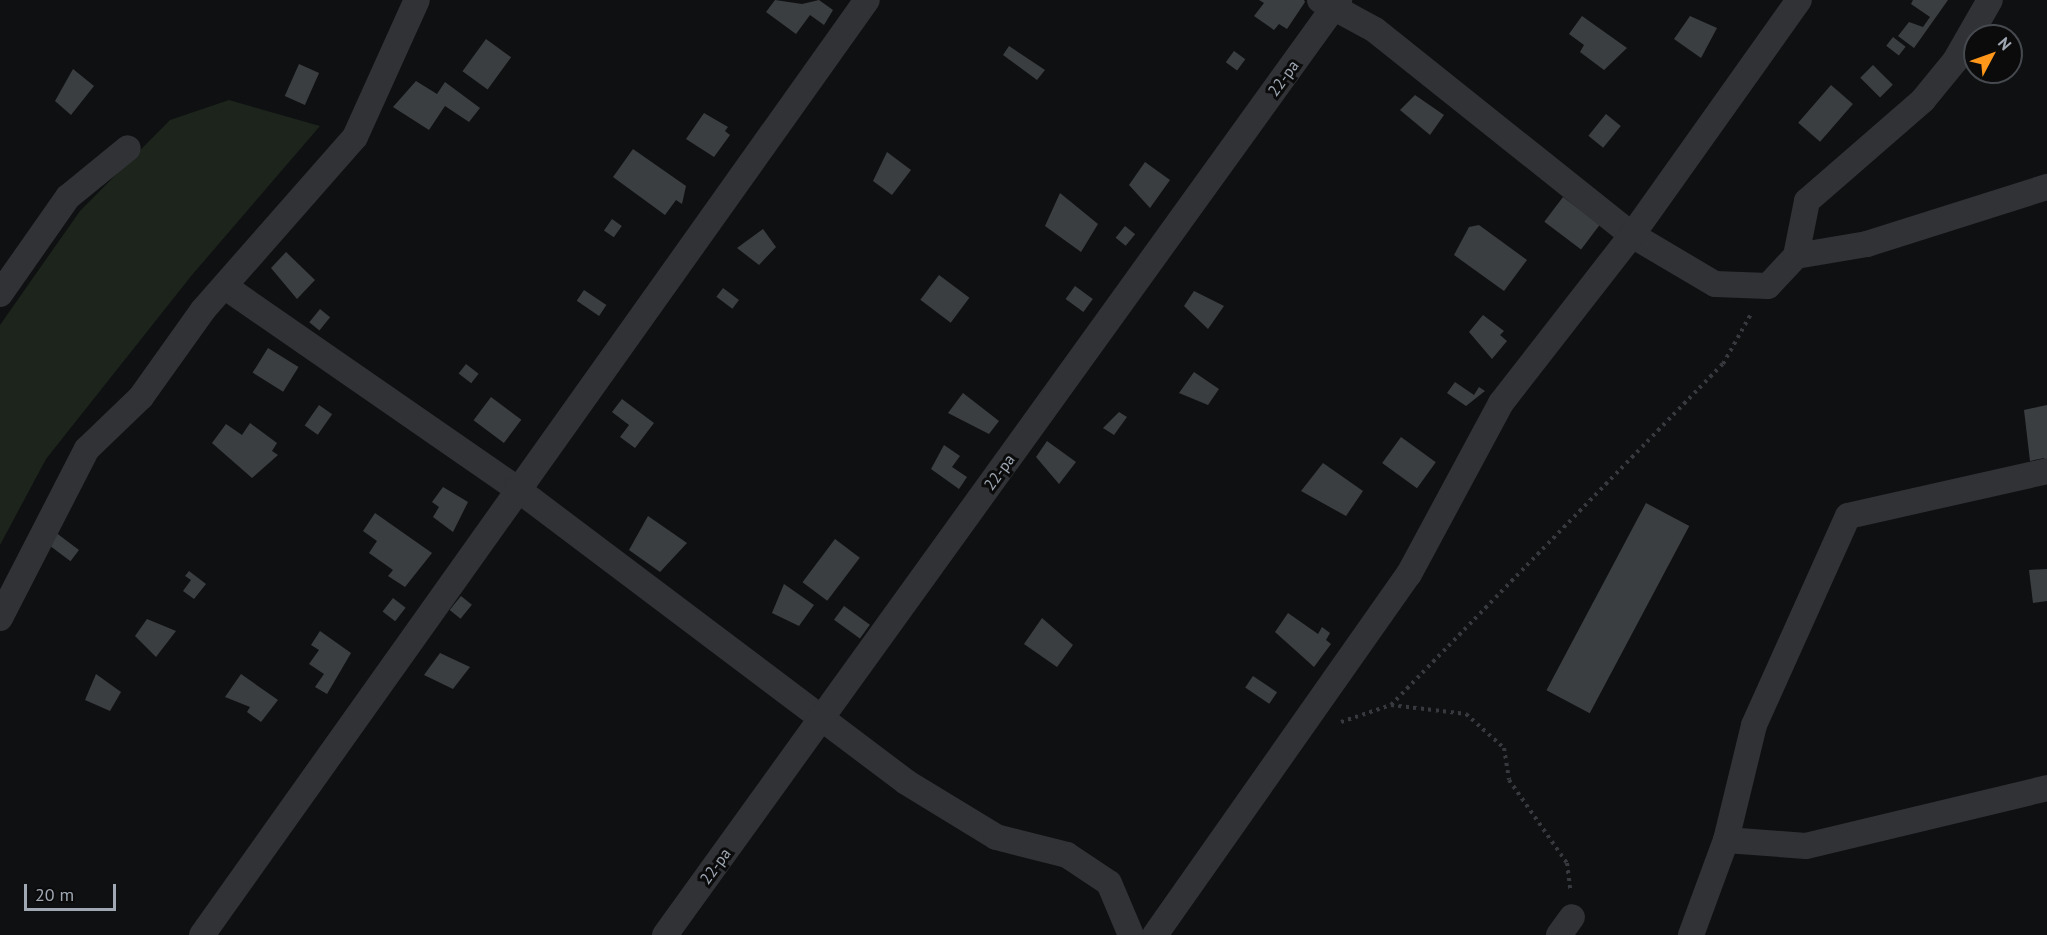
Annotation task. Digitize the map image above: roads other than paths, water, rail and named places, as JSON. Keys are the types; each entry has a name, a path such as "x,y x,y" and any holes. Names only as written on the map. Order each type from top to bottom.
{"street":[{"path":"0,618 87,449 141,397 203,310 227,288 355,137 417,0"},
{"path":"202,935 516,488 867,0"},
{"path":"1155,935 1408,574 1501,403 1632,236 1799,0"},
{"path":"1331,3 1375,30 1632,236 1715,284 1767,286 1797,256 1807,201 1923,100 1955,61 1990,0"},
{"name":"22-ра","path":"665,935 823,718 1331,3"},
{"path":"0,294 68,198 128,148"},
{"path":"1797,256 1867,244 2047,186"},
{"path":"227,288 516,488 906,782 996,837 1068,855 1109,883 1131,935"},
{"path":"1691,935 1726,840 1754,725 1848,516 2047,471"},
{"path":"1726,840 1806,846 2047,788"}]}
